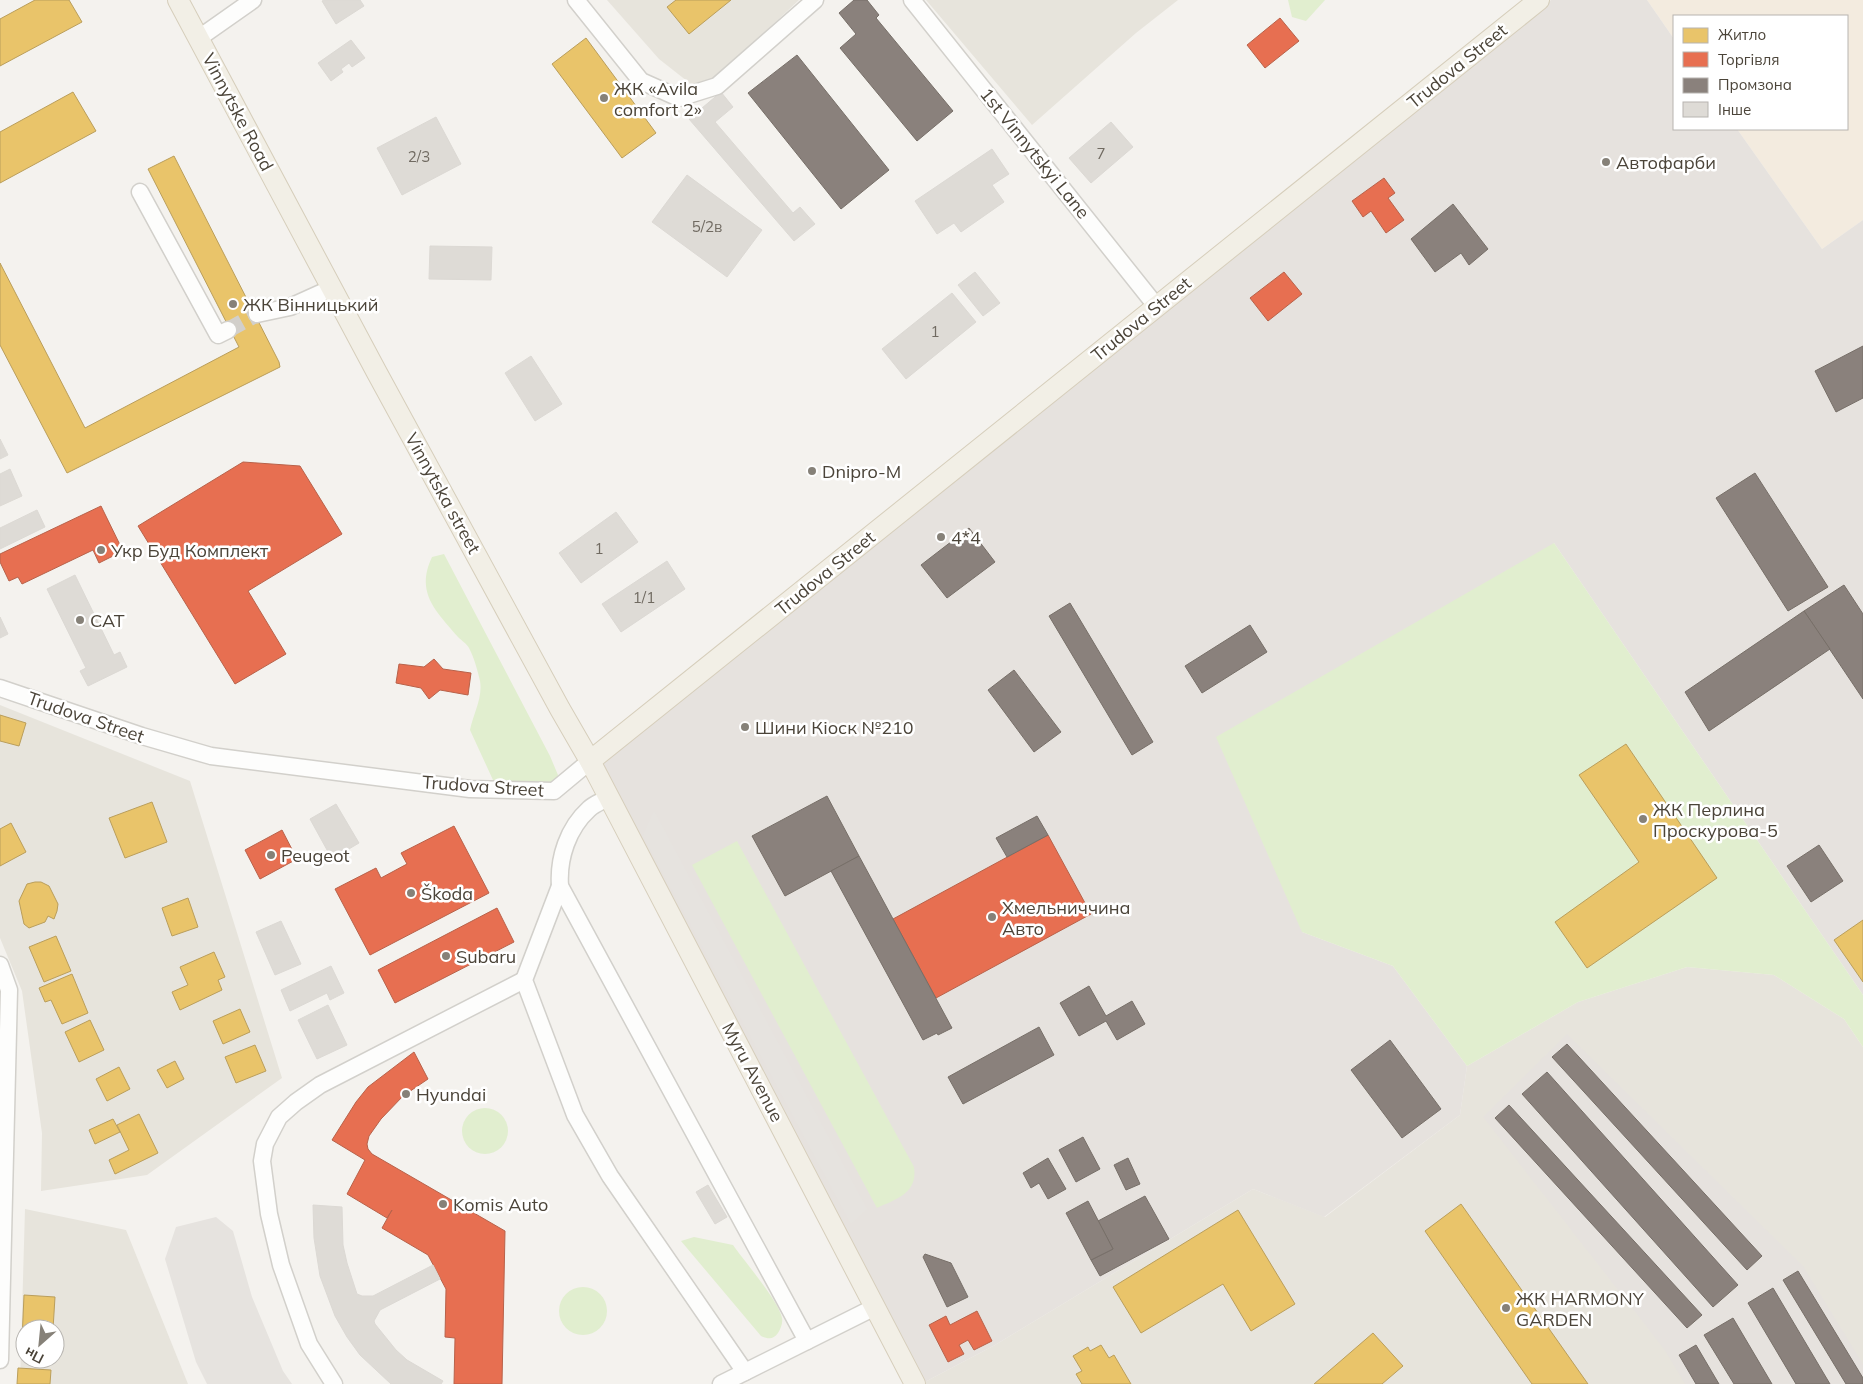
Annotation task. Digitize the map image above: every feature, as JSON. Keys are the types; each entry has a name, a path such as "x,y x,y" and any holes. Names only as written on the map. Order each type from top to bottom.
{"main road":[{"name":"Vinnytske Road","path":"178,0 298,224"},
{"name":"Trudova Street","path":"590,761 1539,0"},
{"name":"Vinnytska street","path":"298,224 590,761"},
{"name":"Myru Avenue","path":"590,761 915,1384"}],"street":[{"path":"199,38 253,0"},
{"path":"576,0 641,82 679,98 717,86 815,0"},
{"name":"1st Vinnytskyi Lane","path":"912,0 1157,307"},
{"path":"140,192 218,335 228,330"},
{"path":"257,314 290,307 332,288"},
{"name":"Trudova Street","path":"0,688 142,736 211,756 470,789 554,792 590,761"},
{"path":"609,797 589,809 567,837 559,879 524,980 580,1123 610,1176 745,1372"},
{"path":"559,879 808,1342"},
{"path":"0,964 9,990 0,1360"},
{"path":"334,1384 310,1344 282,1265 269,1214 262,1161 265,1144 279,1117 320,1085 524,980"},
{"path":"721,1384 875,1307"}],"shaded area":[{"path":"607,0 799,0 701,92 659,59"},
{"path":"926,0 1178,0 1136,33 1032,125"},
{"path":"1551,0 1647,0 1673,38 1673,130 1738,130 1822,249 1863,220 1863,995 1554,543 1302,932 1393,966 1467,1066 1460,1115 1324,1217 1253,1189 995,1345 923,1383 600,763"},
{"path":"1647,0 1863,0 1863,220 1822,249 1738,130 1848,130 1848,15 1673,15 1673,38"},
{"path":"0,705 190,781 282,1078 147,1175 41,1191 42,1133 22,991 0,938"},
{"path":"654,811 867,1209 851,1224 643,836"},
{"path":"1687,967 1774,975 1844,1019 1863,1047 1863,1384 923,1384 995,1345 1253,1189 1325,1217 1460,1115 1467,1066 1578,1002"},
{"path":"1567,1034 1803,1266 1863,1364 1863,1384 1685,1384 1664,1349 1483,1117"},
{"path":"25,1209 126,1230 188,1384 20,1384 20,1369 65,1369 65,1319 22,1319"},
{"path":"216,1217 233,1231 252,1297 283,1371 292,1384 207,1384 196,1362 165,1259 176,1227"}],"green space":[{"path":"1288,0 1325,0 1306,21 1292,17"},
{"path":"1554,543 1863,995 1863,1047 1844,1019 1774,975 1687,967 1578,1002 1467,1066 1393,966 1302,932 1216,737"},
{"path":"444,554 550,756 558,775 557,780 552,784 493,780 470,730 481,687 474,660 468,647 442,619 430,601 427,591 427,570 432,557"},
{"path":"737,841 914,1167 913,1183 909,1189 899,1198 877,1208 692,865"},
{"path":"490,1108 502,1114 507,1122 507,1140 502,1148 494,1153 480,1154 468,1148 463,1140 462,1126 468,1114 476,1109"},
{"path":"694,1237 733,1245 775,1302 782,1318 782,1323 774,1337 761,1336 681,1241"},
{"path":"583,1287 592,1289 600,1294 605,1302 607,1311 605,1320 600,1328 592,1333 583,1335 574,1333 566,1328 561,1320 559,1311 561,1302 566,1294 574,1289"}],"building: Житло":[{"path":"35,0 69,0 82,22 0,66 0,19"},
{"path":"676,0 731,0 689,34 667,7"},
{"name":"ЖК «Avila comfort 2»","path":"586,38 656,133 622,158 552,64"},
{"path":"73,92 96,131 0,183 0,132"},
{"name":"ЖК Вінницький","path":"174,156 280,367 67,473 0,345 0,263 85,428 239,347 148,169"},
{"path":"0,715 26,723 19,746 0,741"},
{"name":"ЖК Перлина Проскурова-5","path":"1626,744 1717,878 1587,968 1555,922 1639,862 1579,775"},
{"path":"152,802 167,842 125,858 109,818"},
{"path":"11,823 26,852 0,866 0,829"},
{"path":"41,882 49,886 58,904 54,919 48,916 45,922 29,928 24,924 19,901 27,884"},
{"path":"188,898 198,927 172,936 162,908"},
{"path":"1863,920 1863,982 1834,940"},
{"path":"56,936 71,971 44,982 29,947"},
{"path":"214,952 225,977 218,980 222,990 180,1010 172,992 188,985 180,967"},
{"path":"72,974 88,1013 62,1024 51,1000 45,1002 39,988"},
{"path":"240,1009 250,1032 223,1044 213,1021"},
{"path":"90,1020 104,1050 79,1062 65,1032"},
{"path":"255,1045 266,1071 236,1083 225,1057"},
{"path":"175,1061 184,1079 167,1088 157,1070"},
{"path":"119,1067 130,1089 107,1101 96,1079"},
{"path":"139,1114 158,1153 115,1174 109,1160 129,1150 117,1125"},
{"path":"113,1119 120,1132 95,1144 89,1130"},
{"name":"ЖК HARMONY GARDEN","path":"1461,1204 1588,1384 1532,1384 1425,1231"},
{"path":"1238,1210 1295,1304 1251,1331 1223,1284 1141,1333 1113,1287"},
{"path":"24,1295 55,1297 54,1319 23,1319"},
{"path":"1373,1333 1403,1366 1382,1384 1314,1384"},
{"path":"1101,1345 1109,1358 1114,1355 1131,1384 1082,1384 1076,1374 1082,1371 1073,1356 1088,1347 1090,1351"},
{"path":"18,1369 51,1370 50,1384 17,1384"}],"building: Торгівля":[{"path":"1280,18 1299,41 1265,68 1247,45"},
{"path":"1384,178 1395,193 1388,198 1404,220 1386,233 1371,211 1363,217 1352,201"},
{"path":"1284,272 1302,294 1268,321 1250,298"},
{"path":"243,462 300,466 342,534 248,591 286,654 235,684 138,526"},
{"path":"101,506 123,551 99,563 93,550 22,584 18,577 9,581 0,562 0,554"},
{"path":"434,659 443,669 471,673 468,695 440,690 429,699 421,688 396,683 399,664 424,667"},
{"path":"454,826 489,893 370,955 335,889 376,868 381,878 407,864 401,853"},
{"path":"282,830 297,859 260,879 245,850"},
{"path":"1048,835 1091,914 936,998 893,919"},
{"path":"497,908 514,942 395,1003 378,970"},
{"path":"414,1052 428,1079 403,1096 381,1119 369,1136 368,1149 372,1154 505,1231 502,1384 454,1384 455,1338 445,1337 446,1289 428,1255 382,1228 392,1210 387,1218 347,1194 365,1160 332,1140 368,1087"},
{"path":"977,1311 992,1341 974,1350 968,1340 959,1345 964,1354 948,1362 929,1325 946,1316 950,1325"}],"building: Промзона":[{"path":"854,0 867,0 879,15 876,18 953,111 917,141 840,48 856,34 839,13"},
{"path":"797,55 889,170 841,209 748,93"},
{"path":"1453,204 1488,249 1469,265 1461,253 1435,272 1411,239"},
{"path":"1863,346 1863,398 1836,412 1815,371"},
{"path":"1755,473 1828,587 1788,611 1716,498"},
{"path":"969,528 995,562 947,598 921,565"},
{"path":"1844,585 1863,614 1863,699 1804,611"},
{"path":"1070,603 1153,742 1132,755 1049,616"},
{"path":"1804,611 1830,649 1709,731 1685,692"},
{"path":"1250,625 1267,652 1202,693 1185,666"},
{"path":"1014,670 1061,732 1034,752 988,690"},
{"path":"827,796 859,856 785,896 752,836"},
{"path":"1037,816 1048,835 1007,857 996,838"},
{"path":"1819,845 1843,881 1811,902 1787,866"},
{"path":"859,856 952,1028 938,1035 937,1033 923,1040 831,871"},
{"path":"1089,986 1106,1016 1132,1001 1145,1024 1117,1040 1106,1021 1079,1036 1060,1003"},
{"path":"1039,1027 1054,1055 963,1104 948,1077"},
{"path":"1390,1040 1441,1109 1402,1138 1351,1070"},
{"path":"1567,1044 1762,1256 1747,1270 1552,1057"},
{"path":"1547,1072 1738,1285 1713,1307 1522,1094"},
{"path":"1509,1105 1702,1315 1687,1328 1495,1118"},
{"path":"1083,1137 1100,1169 1076,1182 1059,1150"},
{"path":"1048,1158 1066,1189 1048,1199 1039,1183 1031,1188 1023,1173"},
{"path":"1128,1158 1140,1184 1126,1190 1114,1165"},
{"path":"1145,1196 1169,1239 1100,1276 1091,1260 1113,1249 1098,1221"},
{"path":"1088,1201 1113,1249 1091,1260 1066,1213"},
{"path":"925,1254 951,1263 968,1297 947,1307 923,1257"},
{"path":"1798,1271 1863,1378 1863,1384 1846,1384 1783,1280"},
{"path":"1773,1288 1830,1384 1796,1384 1748,1303"},
{"path":"1733,1318 1772,1384 1734,1384 1704,1335"},
{"path":"1696,1345 1719,1384 1696,1384 1679,1355"}],"building: Інше":[{"path":"360,0 364,6 336,24 322,1"},
{"path":"351,40 365,58 352,67 349,63 341,69 343,72 331,81 318,63"},
{"path":"721,92 733,107 715,122 793,213 800,207 815,224 794,241 689,119"},
{"path":"436,117 461,164 402,195 377,148"},
{"path":"1111,122 1133,147 1091,183 1069,158"},
{"path":"992,149 1009,174 992,185 1004,202 961,232 954,223 937,234 915,201"},
{"path":"687,175 762,230 727,277 652,222"},
{"path":"430,246 492,247 491,280 429,279"},
{"path":"975,272 1000,303 983,316 958,285"},
{"path":"952,293 976,322 906,379 882,349"},
{"path":"531,356 562,404 535,421 505,373"},
{"path":"0,439 8,455 0,459"},
{"path":"10,469 22,496 0,506 0,474"},
{"path":"37,510 45,527 0,549 0,528"},
{"path":"616,512 638,542 581,583 559,553"},
{"path":"667,561 685,589 621,632 602,604"},
{"name":"САТ","path":"75,575 114,655 120,652 127,667 88,686 80,671 86,668 47,589"},
{"path":"0,617 8,634 0,638"},
{"path":"336,804 359,843 332,859 310,819"},
{"path":"281,921 301,964 275,975 256,932"},
{"path":"331,966 344,993 330,1000 327,993 290,1011 281,990"},
{"path":"328,1005 347,1045 317,1059 298,1020"},
{"path":"708,1185 727,1217 715,1224 696,1192"},
{"path":"313,1205 342,1207 343,1245 357,1294 373,1296 433,1265 440,1279 380,1310 374,1321 396,1350 407,1360 443,1381 441,1384 391,1384 360,1355 347,1337 335,1316 320,1276 314,1238"}],"tunnel":[{"path":"228,330 257,314"}],"place":[{"name":"ЖК «Avila comfort 2»","path":"604,98"},
{"name":"Автофарби","path":"1606,162"},
{"name":"ЖК Вінницький","path":"233,304"},
{"name":"Dnipro-M","path":"812,471"},
{"name":"4*4","path":"941,537"},
{"name":"Укр Буд Комплект","path":"101,550"},
{"name":"САТ","path":"80,620"},
{"name":"Шини Кіоск №210","path":"745,727"},
{"name":"ЖК Перлина Проскурова-5","path":"1643,819"},
{"name":"Peugeot","path":"271,855"},
{"name":"Škoda","path":"411,893"},
{"name":"Хмельниччина Авто","path":"992,917"},
{"name":"Subaru","path":"446,956"},
{"name":"Hyundai","path":"406,1094"},
{"name":"Komis Auto","path":"443,1204"},
{"name":"ЖК HARMONY GARDEN","path":"1506,1308"}]}
